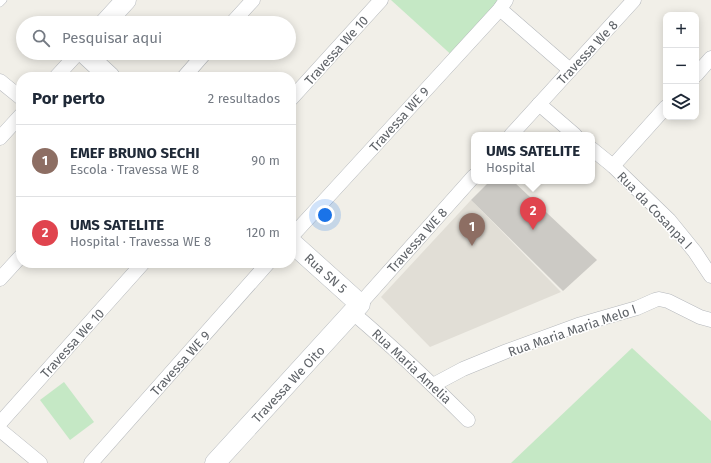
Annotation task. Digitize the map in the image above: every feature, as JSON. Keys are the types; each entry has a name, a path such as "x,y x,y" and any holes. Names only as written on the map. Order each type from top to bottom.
{"main road":[{"path":"111,16 126,0"},
{"path":"92,60 105,72"},
{"name":"Rua SN 5","path":"296,247 357,308"},
{"name":"Travessa We Oito","path":"215,463 357,308"}],"street":[{"path":"238,16 253,0"},
{"name":"Travessa We 10","path":"296,94 381,0"},
{"name":"Travessa We 8","path":"539,104 634,0"},
{"path":"502,3 570,70"},
{"name":"Travessa WE 9","path":"296,231 502,3"},
{"path":"699,72 711,58"},
{"path":"61,72 72,60"},
{"path":"188,72 199,60"},
{"path":"0,81 16,94"},
{"path":"513,132 539,104 572,132"},
{"path":"612,166 663,110"},
{"path":"0,138 16,120"},
{"name":"Rua da Cosanpa I","path":"595,152 669,220 695,252 711,276"},
{"name":"Travessa WE 8","path":"357,308 471,179"},
{"path":"0,279 16,261"},
{"name":"Travessa We 10","path":"0,423 139,268"},
{"name":"Travessa WE 9","path":"91,463 264,268"},
{"name":"Rua Maria Maria Melo I","path":"433,385 463,369 507,351 578,325 637,308 659,299 668,301 700,317 711,320"},
{"name":"Rua Maria Amelia","path":"357,308 378,334 468,420"},
{"path":"0,430 40,463"}],"lane":[{"path":"0,3 3,0"}],"shaded area":[{"path":"471,200 561,292 430,347 381,297"}],"green space":[{"path":"391,0 509,0 456,59"},
{"path":"632,348 711,421 711,463 511,463"},
{"path":"64,382 94,422 70,440 40,400"}],"building":[{"path":"487,184 516,184 597,260 563,291 471,200"}],"place":[{"name":"UMS SATELITE","path":"533,230"},
{"name":"EMEF BRUNO SECHI","path":"472,246"}]}
